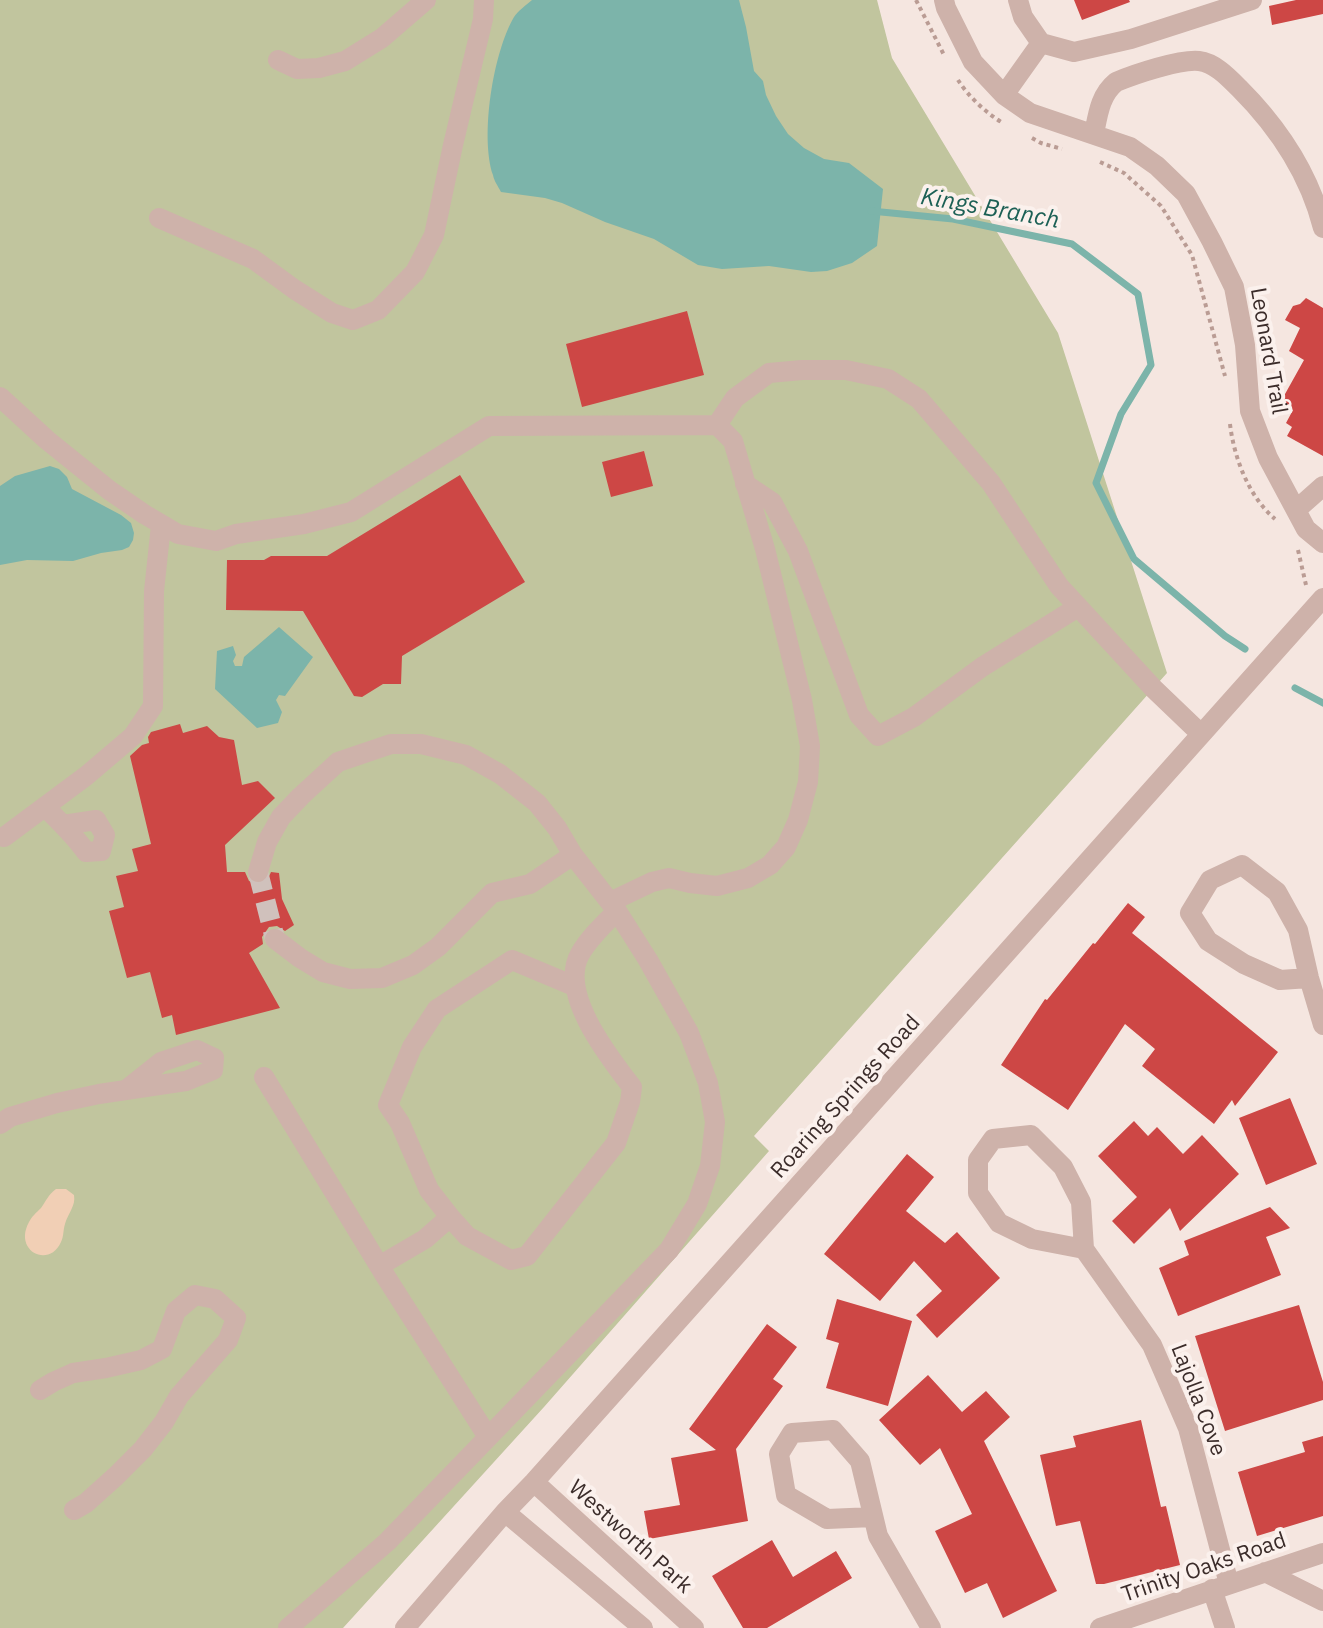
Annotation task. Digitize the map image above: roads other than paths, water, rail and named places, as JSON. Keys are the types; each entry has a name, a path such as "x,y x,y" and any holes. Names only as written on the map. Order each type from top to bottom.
{"street":[{"path":"278,60 297,69 319,68 345,61 382,38 426,0"},
{"path":"159,218 253,259 332,313 353,320 378,310 415,272 434,235 483,19 484,0"},
{"name":"Leonard Trail","path":"944,0 973,62 1004,95 1030,113 1130,147 1157,166 1186,194 1234,287 1245,345 1250,411 1268,458 1306,529 1323,543"},
{"path":"1018,0 1023,17 1041,43 1074,52 1131,39 1252,0"},
{"path":"1004,95 1041,43"},
{"path":"1094,134 1101,101 1116,82 1186,61 1210,64 1263,113 1286,143 1316,201 1323,228"},
{"path":"717,425 735,398 769,373 846,370 888,379 919,399 967,453 991,483 1059,586 1154,689 1201,734"},
{"path":"0,397 109,490 161,525 178,534 216,541 236,534 304,524 351,512 489,426 717,425 733,441 765,549 802,700 810,746 808,782 798,820 786,847 770,865 748,878 717,886 669,878 652,882 613,906 578,956 574,986 591,1028 632,1087 630,1102 616,1143 527,1256 511,1260 467,1236 450,1217 429,1190 400,1123 388,1105 412,1047 437,1009 512,960 574,986"},
{"path":"745,484 772,502 785,526 798,551 859,715 878,736 914,717 982,667 1078,607"},
{"path":"1296,510 1323,486"},
{"path":"1,837 45,807 133,736 153,706 154,591 161,525"},
{"name":"Roaring Springs Road","path":"405,1628 505,1512 1323,598"},
{"path":"258,872 267,842 281,817 338,762 391,744 421,744 466,755 500,774 537,803 613,906 682,1021 708,1083 715,1122 710,1166 697,1204 669,1250 387,1542 288,1628"},
{"path":"45,807 63,825"},
{"path":"275,939 323,972 350,979 382,978 413,965 438,947 492,893 530,884 573,855"},
{"path":"1309,978 1280,980 1244,964 1208,941 1190,913 1210,880 1242,865 1277,892 1298,930 1323,1025"},
{"path":"264,1077 488,1437"},
{"path":"0,1124 10,1117 57,1103 127,1089"},
{"path":"1031,1135 1063,1167 1081,1202 1084,1249 1032,1239 999,1223 978,1193 978,1160 993,1139 1031,1135"},
{"path":"379,1266 425,1239 450,1217"},
{"name":"Lajolla Cove","path":"1084,1249 1152,1345 1188,1428 1221,1587 1225,1628"},
{"path":"40,1390 73,1373 141,1360 162,1349 176,1311 195,1295 215,1299 236,1318 228,1340 179,1396 143,1449 86,1503 74,1510"},
{"path":"873,1517 827,1519 786,1495 779,1454 792,1433 833,1430 860,1461 878,1536 931,1628"},
{"name":"Westworth Park","path":"534,1482 694,1628"},
{"path":"505,1512 643,1628"},
{"name":"Trinity Oaks Road","path":"1100,1628 1323,1553"},
{"path":"1265,1572 1323,1601"}],"water":[{"path":"532,0 739,0 754,71 763,81 766,95 788,134 824,159 849,163 883,189 877,246 852,263 827,271 769,266 722,269 698,265 654,239 562,203 501,192 489,158 491,95 507,33 516,15"},
{"path":"50,466 67,477 72,489 131,523 134,533 129,547 73,561 27,560 0,565 0,486 15,476"},
{"path":"279,627 313,657 285,696 279,695 276,700 282,712 278,723 257,728 215,689 217,651 233,646 235,666 242,666 244,657"}],"waterway":[{"name":"Kings Branch","path":"871,211 953,219 1072,244 1138,294 1151,365 1121,414 1096,483 1134,559 1225,636 1245,649"},
{"name":"Kings Branch","path":"1295,688 1323,703"}],"tunnel":[{"path":"258,872 275,939"}]}
